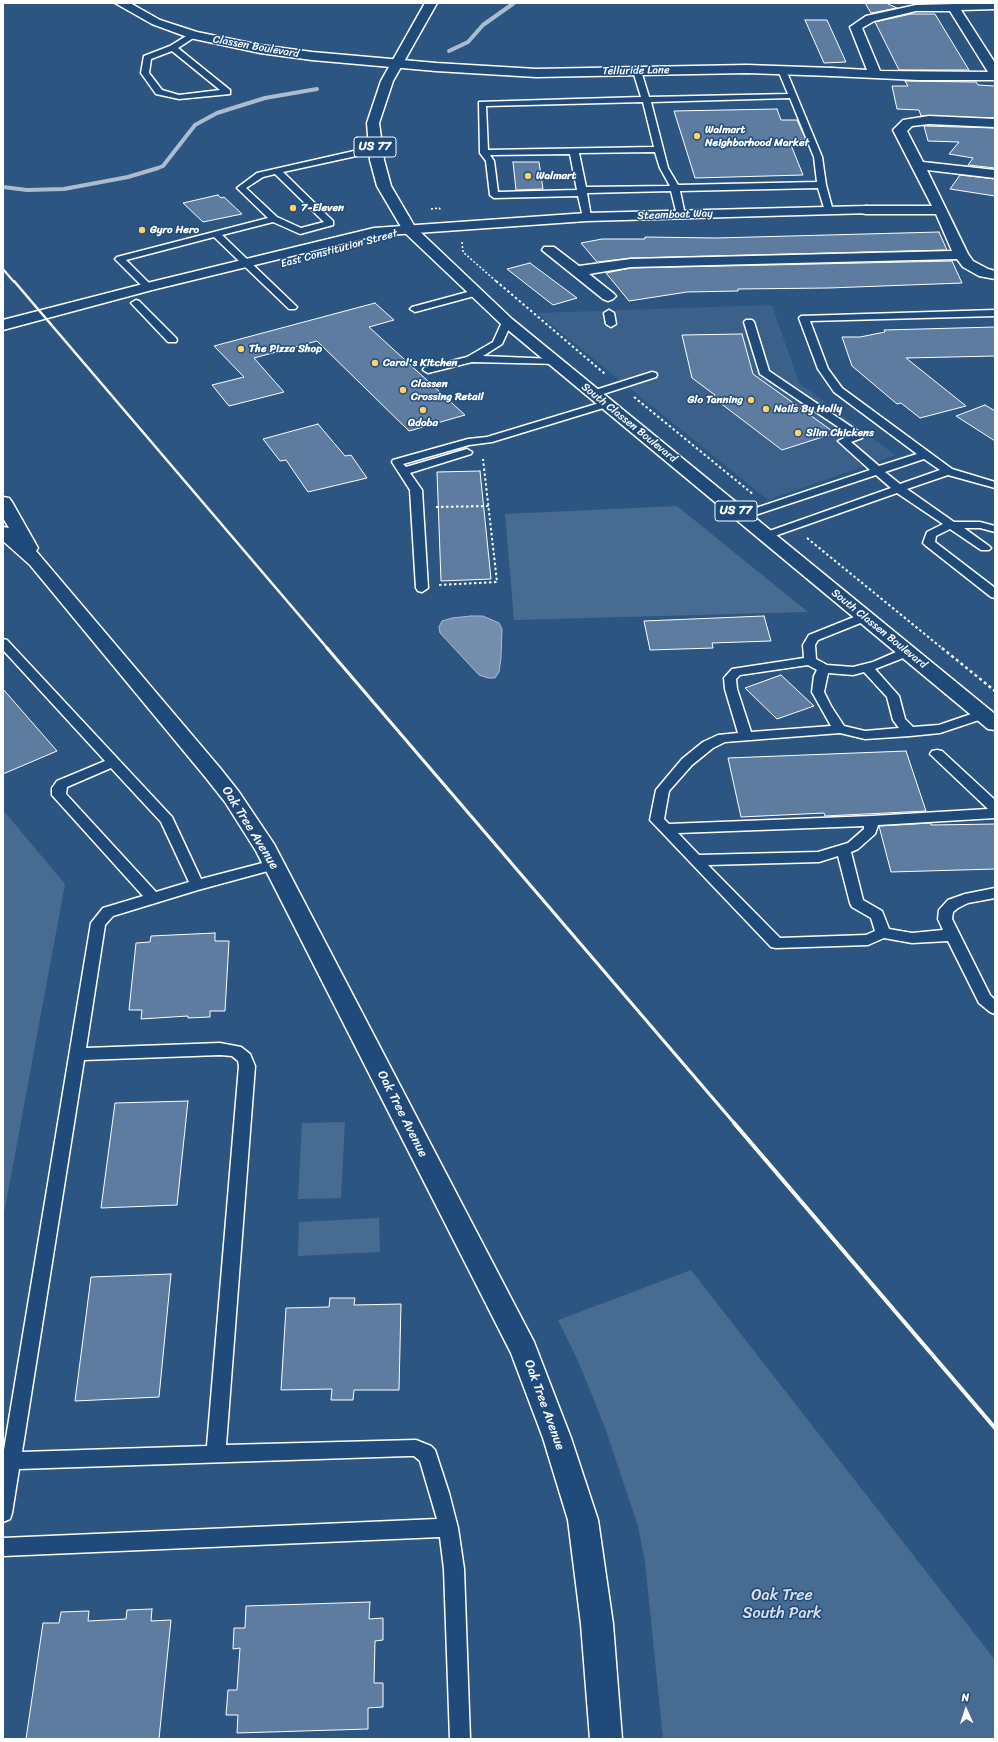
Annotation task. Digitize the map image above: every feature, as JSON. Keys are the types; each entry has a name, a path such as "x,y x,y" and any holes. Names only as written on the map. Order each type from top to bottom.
{"street":[{"name":"Classen Boulevard","path":"121,3 156,22 194,35 238,45 286,53 397,63"},
{"name":"US 77","path":"397,63 430,3"},
{"path":"875,74 856,27 870,18 916,8 995,6"},
{"path":"953,7 995,73"},
{"name":"Telluride Lane","path":"397,63 536,73 747,69 875,74 995,76"},
{"name":"South Classen Boulevard","path":"397,63 387,81 373,123 377,160 384,186 410,228 475,293 507,322 989,719"},
{"path":"995,123 929,120 908,122 900,130 941,210 961,255 968,264 984,273 995,276"},
{"path":"917,165 995,174"},
{"name":"Steamboat Way","path":"410,228 587,217 866,210 941,210"},
{"name":"East Constitution Street","path":"3,337 136,303 374,232 410,228"},
{"path":"549,250 608,296"},
{"path":"576,271 632,264 961,255"},
{"name":"East Constitution Street","path":"3,325 148,287 251,268"},
{"name":"Oak Tree Avenue","path":"3,502 36,561"},
{"name":"Oak Tree Avenue","path":"3,532 36,561 232,796 274,865 524,1351 549,1416 584,1520 597,1624 606,1739"}],"lane":[{"path":"173,48 190,64 227,92 179,97 159,92 145,73 147,58 173,48 194,35"},
{"path":"782,70 818,157 822,185 829,211"},
{"path":"637,71 664,168 675,187 681,214"},
{"path":"793,96 482,104 484,153 490,161 494,195 675,187 822,185"},
{"path":"484,153 658,148"},
{"path":"277,171 330,223 300,231 274,219 241,188 260,175 277,171 376,149"},
{"path":"574,151 587,217"},
{"path":"148,287 120,259 274,219"},
{"path":"217,235 292,307"},
{"path":"415,309 475,293"},
{"path":"136,303 172,340"},
{"path":"609,313 611,324"},
{"path":"995,313 804,318 823,369 838,390 924,455 948,471 995,485"},
{"path":"472,359 497,344 507,322"},
{"path":"749,322 764,372 858,436 843,441 898,488 985,548"},
{"path":"428,370 472,359 555,362"},
{"path":"593,394 652,375"},
{"path":"401,467 468,442 488,440 606,404"},
{"path":"401,467 475,450 488,440"},
{"path":"742,516 924,455"},
{"path":"401,467 416,490 422,588"},
{"path":"765,536 948,471"},
{"path":"995,529 980,525 950,525 931,534 929,544 995,594"},
{"path":"810,661 809,645 813,638 864,617"},
{"path":"3,643 167,820 197,885"},
{"path":"746,736 731,689 730,678 736,672 810,661 824,669 853,671 877,665 907,652"},
{"path":"867,668 893,696 899,720 910,732"},
{"path":"824,669 820,676 818,692 840,729"},
{"path":"953,935 912,938 883,933 868,940 776,943 662,825 663,790 687,762 708,745 723,738 840,729 865,735 910,732 940,729 989,719"},
{"path":"937,754 995,808"},
{"path":"113,762 62,784 59,788 59,795 153,898"},
{"path":"662,825 872,821 995,813"},
{"path":"696,860 818,857 853,846 870,831 872,821"},
{"path":"843,849 857,903 868,908 877,915 883,933"},
{"path":"3,1513 98,923 108,912 197,885 274,865"},
{"path":"995,893 964,899 953,904 946,910 945,919 984,999 995,1008"},
{"path":"76,1054 220,1049 236,1051 245,1058 248,1066 216,1454"},
{"path":"11,1461 416,1448 428,1456 440,1493 448,1528 454,1569 460,1739"},
{"path":"3,1548 448,1528"}],"path":[{"path":"426,210 440,208"},
{"path":"438,585 497,582 484,460 475,450"},
{"path":"435,507 489,506"},
{"name":"South Classen Boulevard","path":"805,536 995,691"}],"shaded area":[{"path":"772,305 799,383 895,455 768,500 537,313"},
{"path":"483,616 499,623 502,629 499,672 495,678 488,678 479,675 440,633 439,627 442,621 452,618"}],"green space":[{"path":"677,506 808,612 514,620 505,514"},
{"path":"3,810 65,884 3,1219"},
{"path":"345,1122 341,1198 298,1199 302,1123"},
{"path":"379,1218 380,1252 298,1256 299,1222"},
{"name":"Oak Tree South Park","path":"691,1270 995,1660 995,1739 663,1739 645,1562 638,1526 604,1425 578,1361 558,1320"}],"building":[{"path":"865,3 886,3 897,8 871,13"},
{"path":"911,14 935,14 969,70 899,70 875,22"},
{"path":"805,20 827,20 846,62 824,63"},
{"path":"905,81 976,82 978,85 995,86 995,118 921,116 919,110 897,109 892,86 908,86"},
{"path":"777,109 781,120 797,120 806,140 789,140 803,175 695,178 674,111"},
{"path":"924,126 995,128 995,168 968,165 973,158 949,154 959,142 928,141"},
{"name":"Walmart","path":"513,162 539,162 543,189 516,190"},
{"path":"960,175 995,179 995,196 950,189"},
{"path":"218,195 221,198 224,197 242,214 203,222 183,203"},
{"path":"939,232 947,250 631,258 597,262 581,243 602,239 645,239 645,237 716,238"},
{"path":"952,261 962,283 829,288 738,289 738,291 687,292 629,301 606,273 631,268"},
{"path":"530,263 577,298 553,305 507,269"},
{"path":"375,303 394,320 369,327 465,415 409,431 317,341 254,358 284,392 229,406 212,385 244,377 214,346"},
{"path":"995,327 995,356 906,358 966,406 920,418 901,403 897,404 852,366 842,337 860,337 885,332 884,330"},
{"path":"742,334 753,374 835,433 782,450 711,396 715,395 692,378 682,335"},
{"path":"985,405 995,411 995,441 956,416"},
{"path":"318,424 345,456 351,455 367,478 308,492 286,460 280,461 263,439"},
{"path":"480,471 491,579 441,581 437,472"},
{"path":"764,616 771,641 712,643 713,648 650,650 644,621"},
{"path":"781,675 814,706 777,719 745,688"},
{"path":"3,689 57,751 3,774"},
{"path":"906,751 926,811 825,816 824,813 741,817 728,758"},
{"path":"931,823 931,825 995,824 995,869 891,872 879,826"},
{"path":"215,933 215,941 229,941 225,1011 210,1011 210,1017 188,1018 188,1016 141,1019 142,1010 129,1010 136,943 150,942 151,936"},
{"path":"188,1101 177,1205 101,1208 115,1103"},
{"path":"171,1274 159,1397 75,1401 91,1277"},
{"path":"330,1298 355,1298 354,1305 401,1304 399,1390 354,1390 353,1400 331,1400 332,1389 281,1390 286,1308 329,1307"},
{"path":"370,1602 369,1619 383,1618 383,1640 375,1641 374,1683 383,1683 383,1707 368,1708 368,1729 237,1733 238,1715 226,1715 228,1690 237,1690 240,1648 233,1649 234,1628 245,1628 246,1606"},
{"path":"152,1609 151,1621 171,1620 159,1739 26,1739 43,1623 59,1623 61,1612 89,1611 88,1621 126,1619 127,1610"}],"waterway":[{"path":"449,51 468,42 483,25 514,3"},
{"path":"3,187 27,190 64,189 128,177 158,168 163,166 195,125 217,113 265,98 317,89"}],"railway":[{"path":"3,269 14,282"},
{"path":"14,281 328,649"},
{"path":"327,648 735,1124"},
{"path":"734,1123 995,1428"}],"place":[{"name":"Walmart Neighborhood Market","path":"697,136"},
{"name":"Walmart","path":"528,176"},
{"name":"7-Eleven","path":"293,208"},
{"name":"Gyro Hero","path":"142,230"},
{"name":"The Pizza Shop","path":"241,349"},
{"name":"Carol's Kitchen","path":"375,363"},
{"name":"Classen Crossing Retail","path":"403,390"},
{"name":"Glo Tanning","path":"751,400"},
{"name":"Nails By Holly","path":"766,409"},
{"name":"Qdoba","path":"423,410"},
{"name":"Slim Chickens","path":"798,433"}]}
